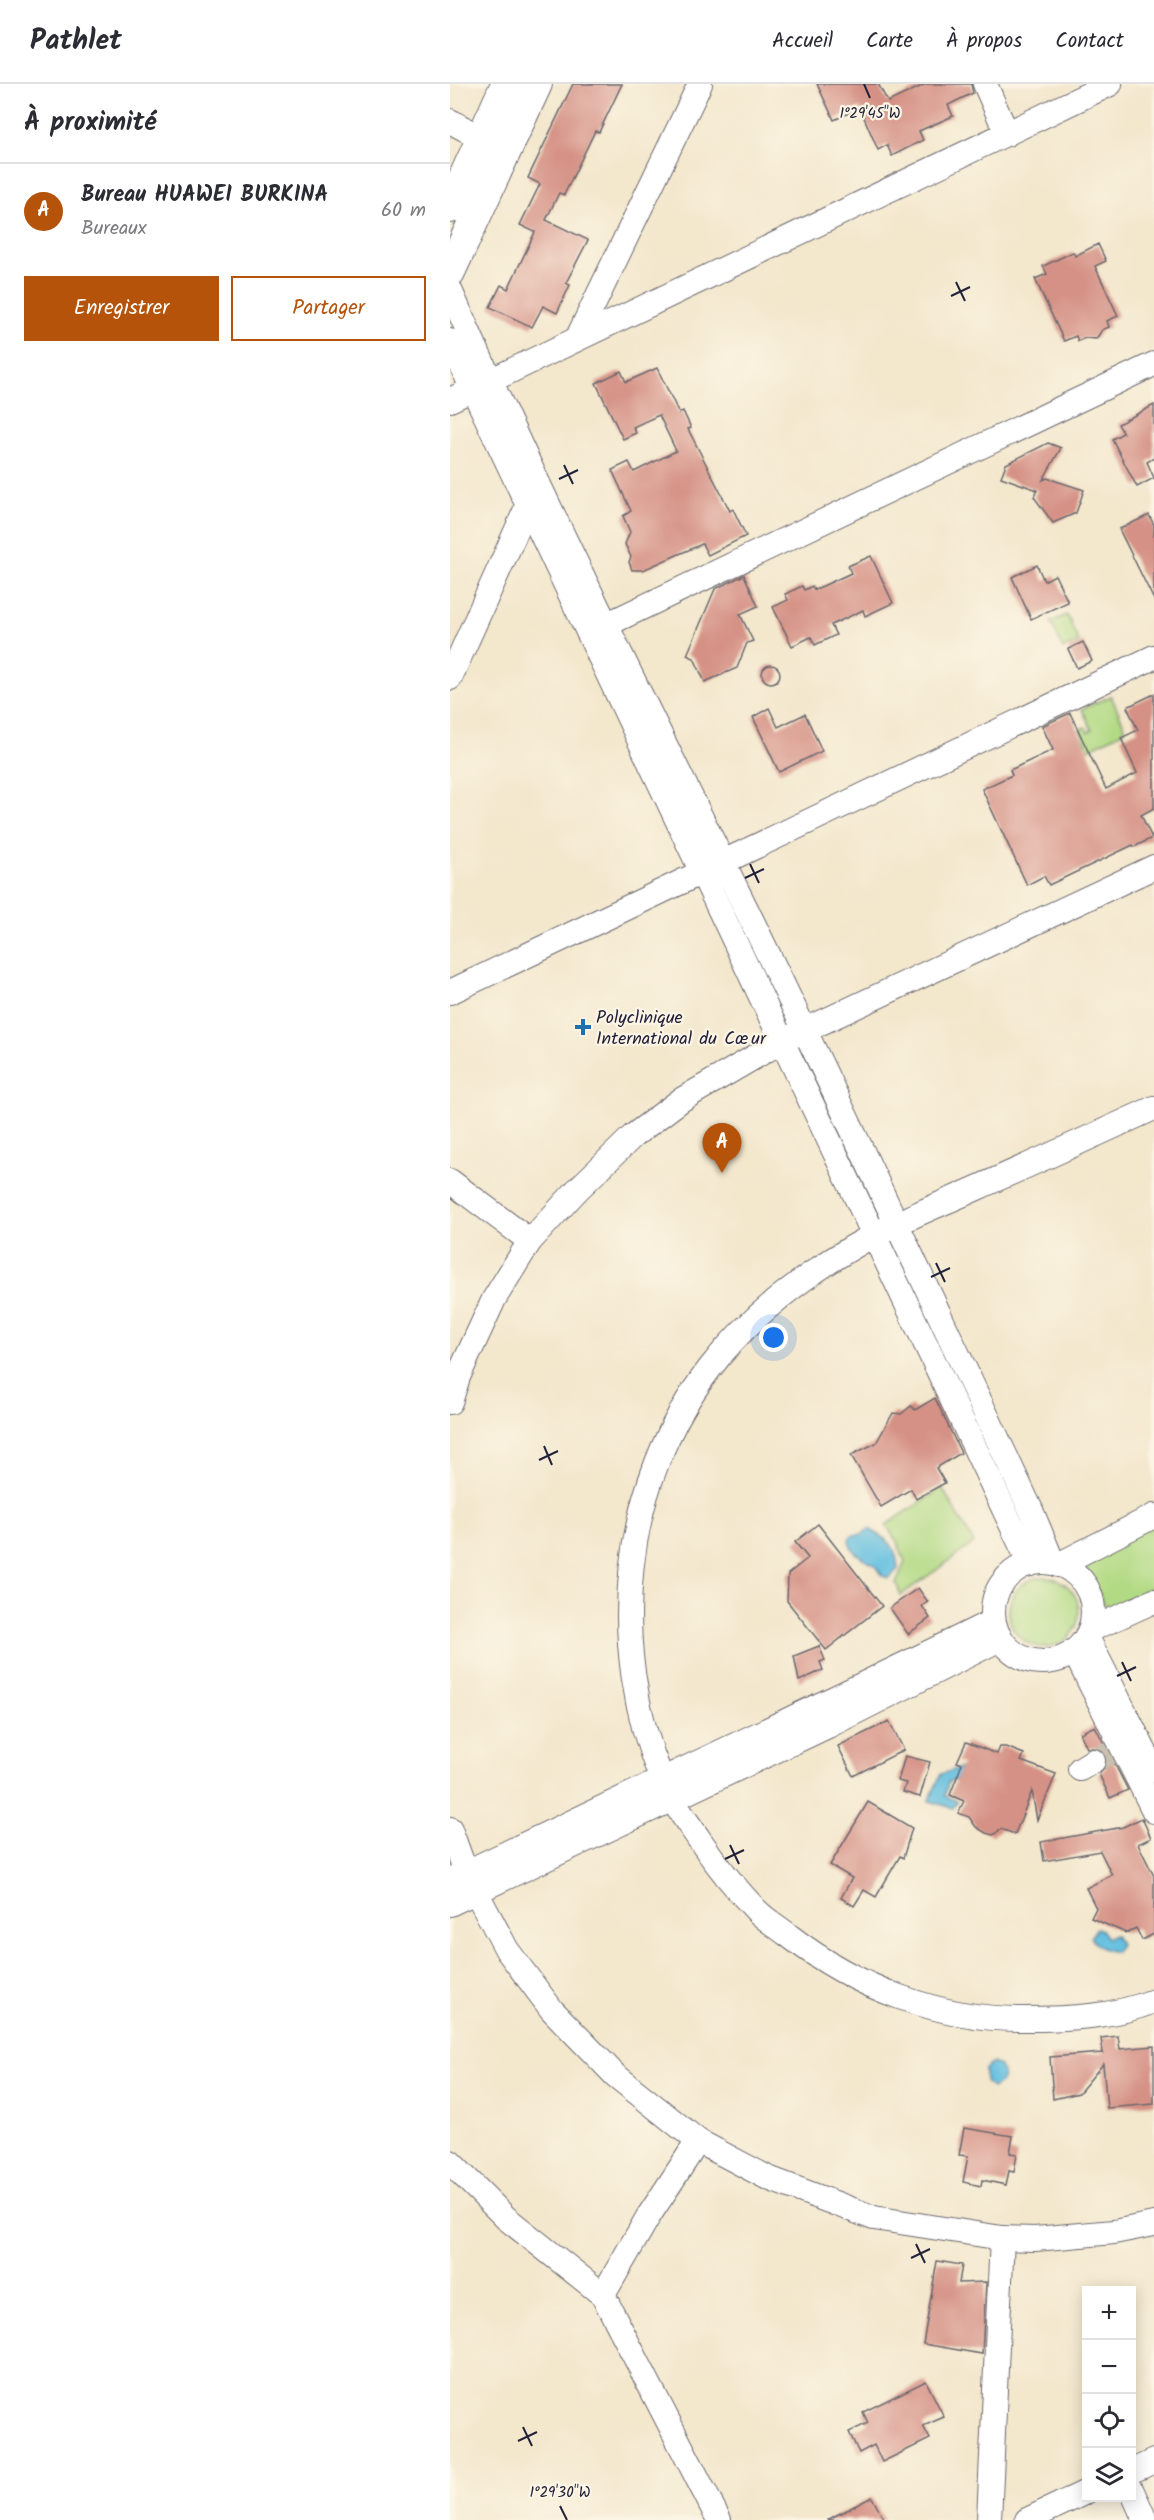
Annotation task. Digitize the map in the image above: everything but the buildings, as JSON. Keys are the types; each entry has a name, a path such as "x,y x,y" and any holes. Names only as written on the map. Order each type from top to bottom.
{"main road":[{"path":"450,272 494,145 506,84"},
{"path":"450,207 537,84"}],"street":[{"path":"577,339 700,84"},
{"path":"985,84 1007,134"},
{"path":"450,400 1110,84"},
{"path":"450,121 494,145"},
{"path":"450,290 481,385 528,505 598,628 723,861 806,1031 1031,1510 1047,1564"},
{"path":"450,341 481,385 538,483 701,872 875,1234 1047,1564 1069,1569 1083,1580 1091,1595 1094,1613 1084,1639 1118,1748 1154,1811"},
{"path":"598,628 1154,364"},
{"path":"450,678 538,483"},
{"path":"450,992 1154,657"},
{"path":"450,1402 458,1377 494,1299 530,1241 577,1190 633,1136 681,1100 782,1041 1154,867"},
{"path":"1154,1108 875,1234 819,1268 758,1316 711,1367 681,1413 660,1456 637,1531 628,1602 629,1657 644,1725 666,1789 709,1853 759,1912 808,1951 860,1981 925,2005 996,2020 1069,2018 1117,2012 1154,2001"},
{"path":"450,1181 530,1241"},
{"path":"1154,1516 1047,1564 1013,1572 1000,1585 993,1603 997,1630 1014,1653 1033,1662 1053,1661 1084,1639 1154,1601"},
{"path":"450,1904 464,1881 666,1789 828,1726 997,1630"},
{"path":"1084,1639 1154,1770"},
{"path":"450,1829 464,1881 507,1950 552,2010 615,2075 698,2141 768,2178 874,2218 1002,2238 1035,2239 1092,2234 1154,2224"},
{"path":"603,2295 648,2217 698,2141"},
{"path":"450,2162 506,2218 603,2295 719,2520"},
{"path":"989,2520 1002,2238"},
{"path":"1136,2469 1154,2461"},
{"path":"1027,2520 1082,2494"},
{"path":"1136,2501 1145,2520"}],"green space":[{"path":"1067,615 1079,642 1063,649 1051,622"},
{"path":"1111,696 1125,727 1124,731 1089,749 1080,729 1085,727 1088,732 1092,730 1082,709"},
{"path":"942,1488 974,1543 901,1595 896,1583 905,1562 898,1543 886,1525"},
{"path":"1154,1522 1154,1587 1107,1609 1080,1557"},
{"path":"1044,1577 1057,1580 1069,1587 1076,1599 1079,1612 1076,1625 1069,1637 1057,1644 1044,1647 1031,1644 1019,1637 1012,1625 1009,1612 1012,1599 1019,1587 1031,1580"}],"water":[{"path":"869,1529 882,1536 893,1548 898,1569 889,1578 882,1575 875,1566 852,1549 849,1539 852,1535 862,1534"},
{"path":"960,1768 966,1771 958,1779 948,1782 945,1796 957,1801 953,1808 929,1801 941,1774"},
{"path":"1096,1929 1102,1931 1107,1938 1115,1935 1120,1944 1115,1952 1095,1943 1091,1936"},
{"path":"993,2063 1000,2066 1003,2077 999,2084 992,2088 985,2082 985,2069"}],"tunnel":[{"path":"1093,1761 1115,1750"}],"place":[{"name":"Polyclinique International du Cœur","path":"583,1027"},
{"name":"Bureau HUAWEI BURKINA","path":"722,1173"}]}
